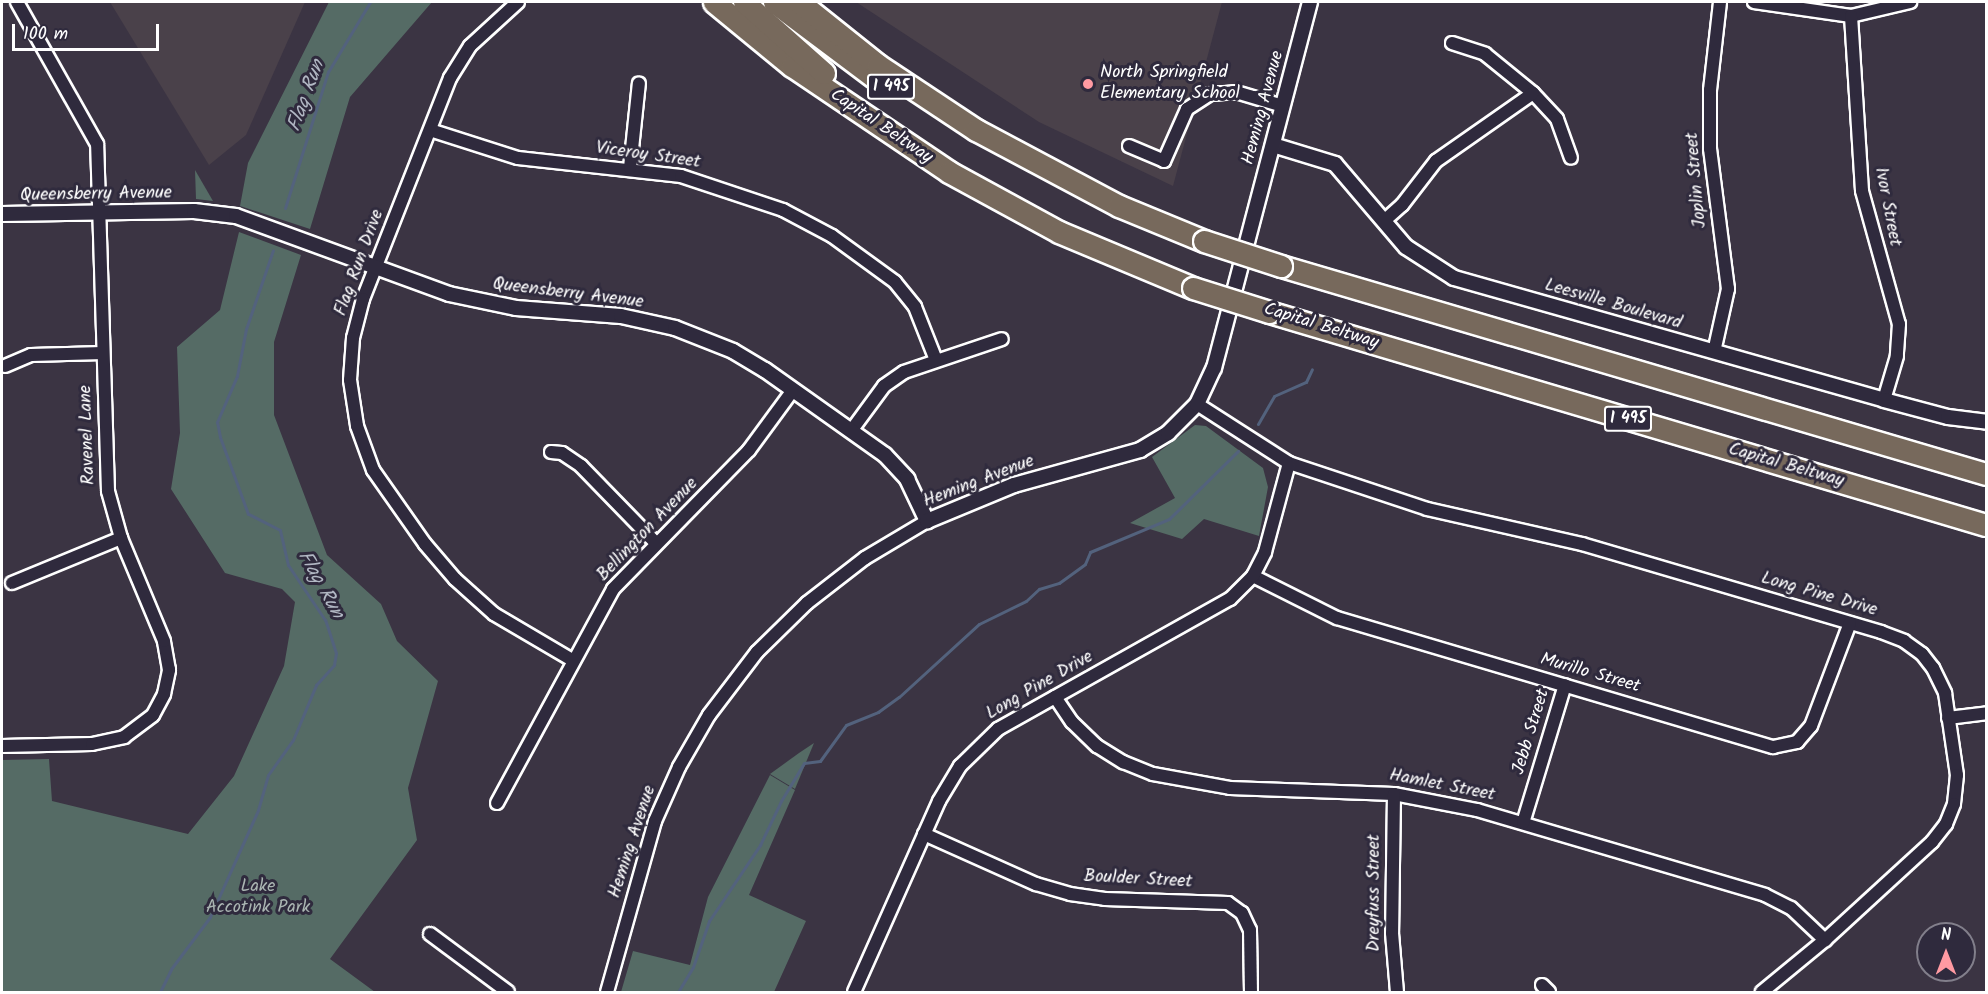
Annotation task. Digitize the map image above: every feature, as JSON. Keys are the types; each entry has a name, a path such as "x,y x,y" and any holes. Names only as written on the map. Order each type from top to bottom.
{"highway":[{"name":"Capital Beltway","path":"714,2 792,66 949,172 1059,232 1193,288 1986,525"},
{"name":"I 495","path":"744,2 839,86 949,172"},
{"name":"I 495","path":"774,2 871,75 1020,156 1119,206 1204,242 1986,474"},
{"name":"I 495","path":"799,2 909,87 1020,156"}],"street":[{"name":"Ravenel Lane","path":"2,746 113,741 144,724 160,704 167,682 166,648 121,538 106,476 100,158 93,132 17,2"},
{"name":"Flag Run Drive","path":"518,2 463,56 430,130 357,316 350,381 357,426 373,470 425,544 462,586 512,626 572,660"},
{"name":"Heming Avenue","path":"607,993 655,821 679,767 709,715 757,652 807,603 865,558 927,521 1014,485 1140,450 1168,433 1197,404 1214,368 1310,2"},
{"name":"Joplin Street","path":"1714,352 1728,289 1710,150 1710,90 1720,2"},
{"path":"1754,2 1851,16 1910,2"},
{"name":"Ivor Street","path":"1851,16 1862,191 1899,324 1896,356 1884,400"},
{"path":"1452,43 1485,54 1533,93 1560,125 1570,158"},
{"path":"630,168 639,83"},
{"path":"1129,146 1164,161 1187,109 1210,94 1236,92 1283,106"},
{"path":"1384,221 1402,205 1436,161 1533,93"},
{"name":"Viceroy Street","path":"430,130 518,158 630,168 681,176 736,191 832,236 905,292 923,321 936,360"},
{"name":"Leesville Boulevard","path":"1273,145 1335,164 1414,254 1454,278 1884,400 1948,417 1986,422"},
{"name":"Queensberry Avenue","path":"2,214 194,211 236,216 375,267 483,302 621,316 675,328 733,351 851,431 899,469 927,521"},
{"path":"851,431 890,380 936,360 1002,339"},
{"path":"5,366 31,355 103,353"},
{"name":"Bellington Avenue","path":"497,803 572,660 613,589 749,450 793,390"},
{"name":"Long Pine Drive","path":"1197,404 1289,463 1427,508 1582,544 1850,623 1898,638 1922,654 1941,681 1948,718 1957,782 1946,824 1932,842 1825,940 1762,993"},
{"path":"551,452 562,453 581,466 656,543"},
{"name":"Long Pine Drive","path":"854,993 948,784 974,749 998,729 1218,607 1253,576 1271,534 1289,463"},
{"path":"12,583 121,538"},
{"name":"Murillo Street","path":"1253,576 1337,618 1565,686 1782,747 1797,742 1810,726 1850,623"},
{"name":"Jebb Street","path":"1523,823 1565,686"},
{"name":"Hamlet Street","path":"1055,697 1072,722 1097,746 1153,774 1230,788 1394,794 1451,803 1765,895 1791,908 1825,940"},
{"path":"1948,718 1986,713"},
{"name":"Dreyfuss Street","path":"1394,794 1392,933 1397,993"},
{"name":"Boulder Street","path":"924,834 1036,884 1070,894 1106,899 1228,903 1242,913 1250,930 1251,993"},
{"path":"430,934 508,993"}],"shaded area":[{"path":"110,2 305,2 246,135 209,165"},
{"name":"North Springfield Elementary School","path":"856,2 1222,2 1173,186 1039,122"}],"green space":[{"path":"329,2 432,2 350,97 310,229 240,206 248,163"},
{"path":"195,170 213,201 196,199"},
{"name":"Lake Accotink Park","path":"239,232 301,255 274,342 274,415 327,555 381,604 397,641 438,681 408,788 417,840 330,959 375,992 2,992 2,760 49,759 52,801 188,834 234,776 284,666 295,602 282,589 225,573 171,489 180,433 177,347 220,310"},
{"path":"1195,425 1206,426 1263,468 1268,487 1259,536 1204,519 1182,539 1130,523 1175,498 1152,457"},
{"path":"814,743 795,789 770,774 799,753"},
{"path":"770,775 795,790 749,895 806,921 774,992 621,992 633,951 690,965 708,897"}],"waterway":[{"name":"Flag Run","path":"285,208 328,72 370,2"},
{"name":"Flag Run","path":"160,992 171,969 210,917 258,810 268,775 293,740 316,685 334,665 336,653 325,620 288,565 280,530 248,514 220,437 217,422 237,376 246,329 273,250"},
{"path":"1258,424 1274,396 1306,382 1312,369"},
{"path":"678,992 693,967 709,921 760,845 781,801 804,763 820,761 846,725 878,712 899,697 979,624 1026,601 1039,589 1059,583 1085,564 1090,552 1169,519 1238,451"}],"place":[{"name":"North Springfield Elementary School","path":"1088,84"}]}
